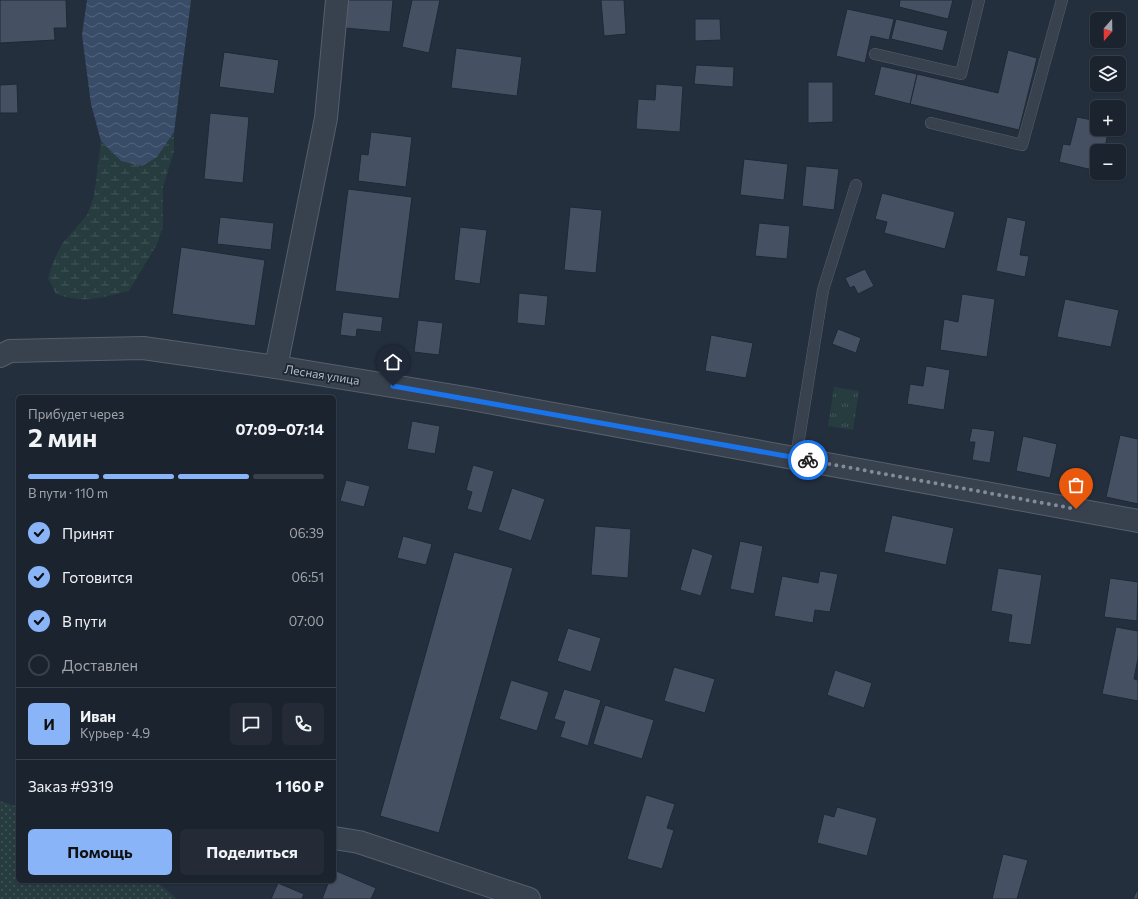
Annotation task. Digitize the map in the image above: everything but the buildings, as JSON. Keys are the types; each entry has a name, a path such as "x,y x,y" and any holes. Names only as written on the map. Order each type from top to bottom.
{"street":[{"path":"276,367 326,118 337,0"},
{"name":"Лесная улица","path":"0,356 10,351 144,348 276,367 466,398 1138,520"},
{"path":"336,838 359,842 526,899"}],"lane":[{"path":"875,54 961,74 979,0"},
{"path":"931,123 1022,145 1062,0"},
{"path":"796,457 823,290 856,185"}],"green space":[{"path":"174,132 174,151 163,187 163,226 157,244 129,291 92,299 76,299 56,294 48,278 54,260 62,244 87,215 94,196 101,141 121,161 157,157"},
{"path":"834,387 859,391 853,430 828,426"},
{"path":"0,801 16,806 16,883 158,883 177,899 0,899"}],"water":[{"path":"87,0 191,0 174,132 157,157 142,166 121,161 101,141 91,104 82,35"}],"way so far":[{"path":"808,460 1076,509"}],"route":[{"path":"393,386 808,460"}]}
